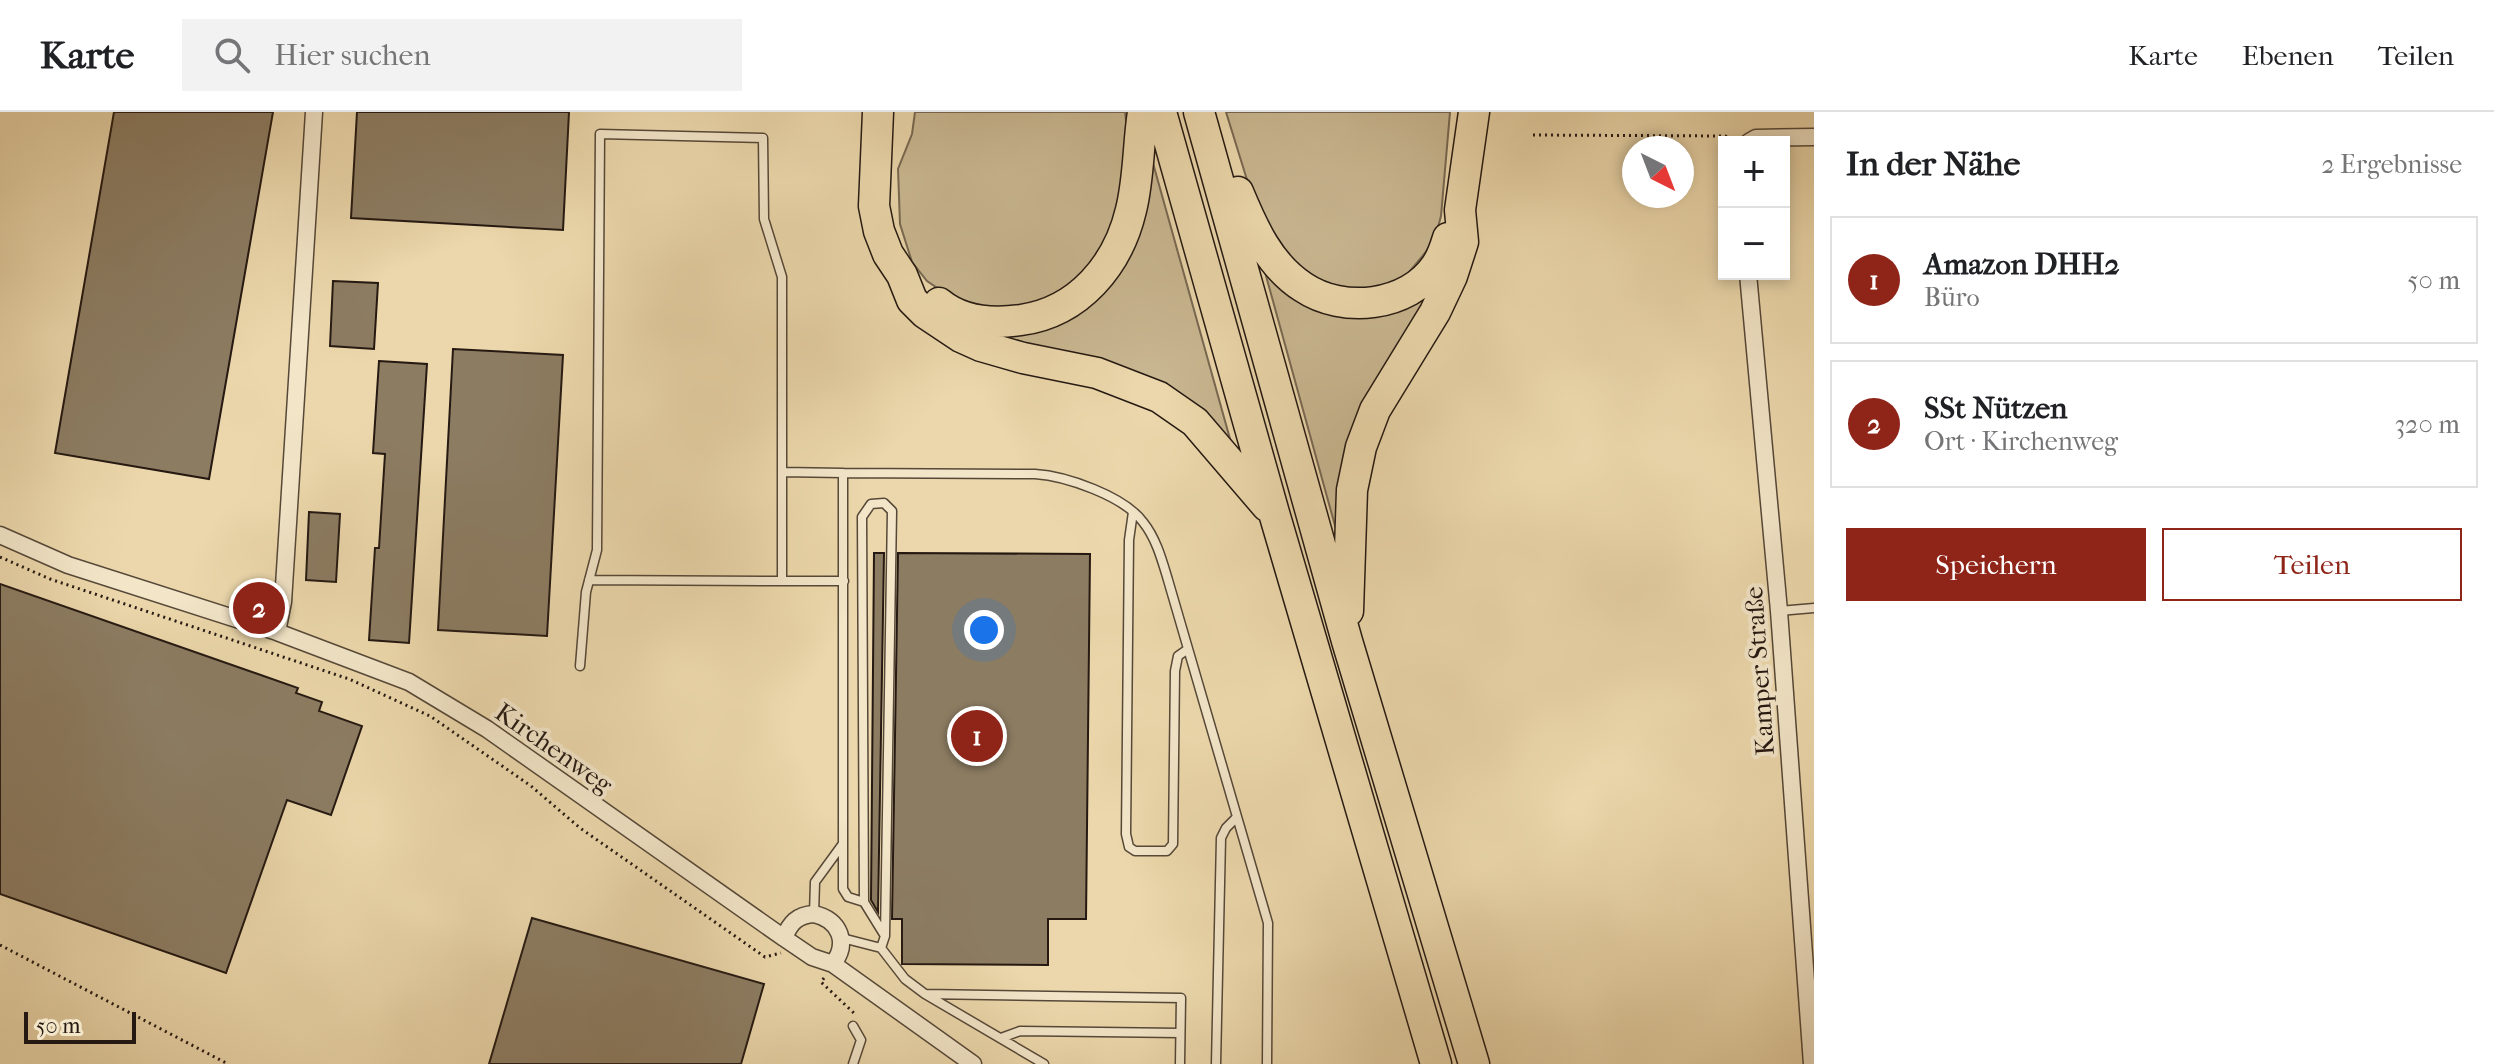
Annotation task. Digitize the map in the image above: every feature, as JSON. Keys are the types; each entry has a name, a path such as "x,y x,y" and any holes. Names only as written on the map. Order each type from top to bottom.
{"highway":[{"path":"902,275 944,308 976,321 1006,322 1035,318 1068,305 1100,275 1124,234 1139,167 1143,112"},
{"path":"1161,112 1274,513 1436,1064"},
{"path":"1199,112 1347,641 1474,1064"},
{"path":"1205,112 1260,240 1275,262 1303,287 1329,300 1356,304 1382,301 1422,282 1442,255 1460,210"},
{"path":"1466,112 1468,146"},
{"path":"1347,641 1352,490 1361,447 1375,410 1435,312 1452,276 1463,242 1460,210 1474,112"},
{"path":"879,113 874,206 888,254 902,275 912,300 925,313 961,337 981,346 1097,373 1176,407 1212,440 1274,513"}],"street":[{"path":"277,632 284,586 314,112"},
{"path":"1790,137 1814,137"},
{"name":"Kamper Straße","path":"1749,280 1779,611 1809,1063"},
{"name":"Kirchenweg","path":"0,535 68,565 277,632 409,682 487,729 784,938 812,957 832,964 973,1064"},
{"path":"784,938 796,919 814,914 832,921 842,938 839,957 832,964"}],"lane":[{"path":"580,666 586,592 597,550 600,134 763,138 764,219 782,277 782,581"},
{"path":"782,472 1050,475 1126,505 1144,522 1160,553 1268,923 1267,1064"},
{"path":"843,473 843,889 848,897 864,902"},
{"path":"881,948 885,936 892,511 884,503 871,504 862,517 864,902 885,936"},
{"path":"1133,512 1129,540 1126,834 1129,847 1135,851 1167,851 1173,844 1175,671 1178,656 1188,649"},
{"path":"589,580 844,581"},
{"path":"1779,611 1814,608"},
{"path":"1216,1064 1221,838 1237,817"},
{"path":"814,914 815,882 842,845"},
{"path":"842,938 881,948 905,979 925,994 1044,1064"},
{"path":"925,994 1181,998 1180,1064"},
{"path":"853,1064 861,1040 857,1022"},
{"path":"1001,1038 1020,1031 1180,1033"}],"path":[{"path":"1533,135 1725,136"},
{"path":"0,557 50,579 379,691 430,716 464,739 531,786 580,828 765,957 800,949"},
{"path":"0,945 228,1064"},
{"path":"832,964 821,982 857,1022"}],"shaded area":[{"path":"915,112 1125,112 1129,143 1125,187 1109,241 1067,297 993,311 961,304 927,281 912,262 900,224 898,169 912,134"},
{"path":"1226,112 1450,112 1441,216 1434,242 1401,282 1360,295 1326,287 1301,272 1261,225"},
{"path":"1151,156 1232,446 975,329 1071,315"},
{"path":"1263,265 1295,295 1436,283 1412,328 1342,551"}],"building":[{"path":"114,112 273,112 209,479 55,453"},
{"path":"357,112 569,112 563,230 351,218"},
{"path":"333,281 378,283 374,349 330,346"},
{"path":"453,349 563,355 547,636 438,630"},
{"path":"379,361 427,364 409,643 369,640 385,454 373,453"},
{"path":"309,512 340,514 336,582 306,580"},
{"path":"874,553 884,553 878,912 871,900"},
{"path":"898,553 1090,554 1086,919 1048,919 1048,965 902,964 902,919 892,919"},
{"path":"0,584 298,688 296,693 322,702 319,711 362,726 331,815 287,800 226,973 0,894"},
{"path":"532,918 764,984 741,1064 489,1064"}],"place":[{"name":"SSt Nützen","path":"259,608"},
{"name":"Amazon DHH2","path":"977,736"}]}
